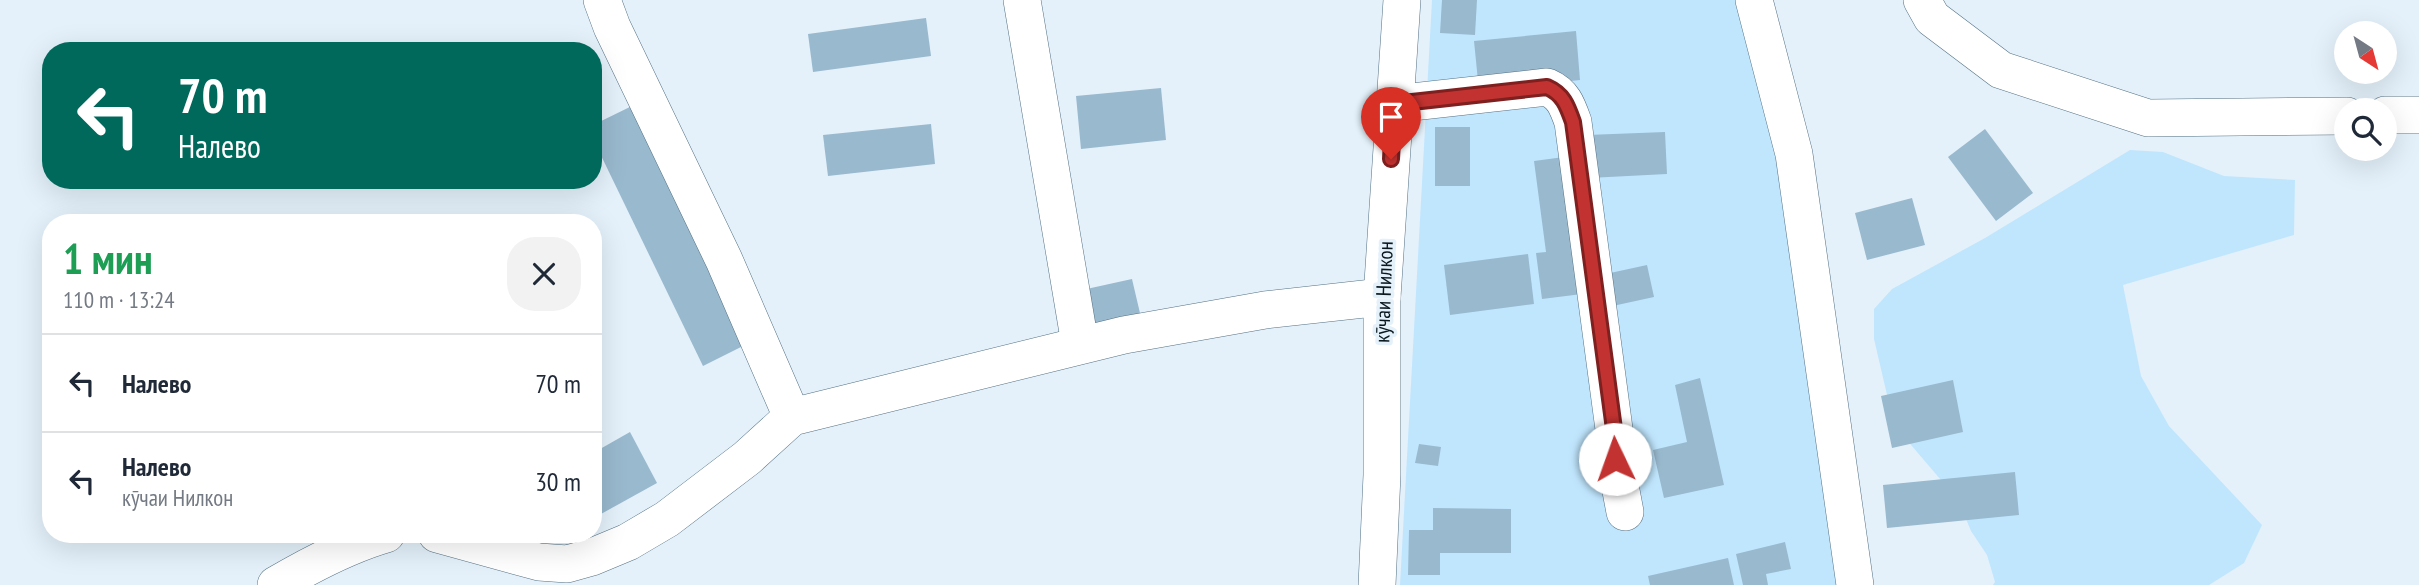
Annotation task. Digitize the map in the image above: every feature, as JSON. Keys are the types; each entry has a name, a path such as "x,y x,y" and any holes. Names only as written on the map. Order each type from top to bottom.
{"street":[{"path":"602,0 612,27 724,260 792,417"},
{"path":"1022,0 1080,344"},
{"name":"кӯчаи Нилкон","path":"1377,585 1382,475 1382,298 1402,0"},
{"path":"1754,0 1794,154 1856,585"},
{"path":"1922,0 1932,18 2001,70 2148,118 2334,116"},
{"path":"1394,104 1547,87 1558,92 1566,102 1573,122 1614,429 1615,459 1625,512"},
{"path":"2397,116 2419,115"},
{"path":"466,543 539,562 567,564 628,542 667,519 729,473 792,417 1080,344 1265,310 1382,298"},
{"path":"276,585 360,543"}],"shaded area":[{"path":"1432,0 1773,0 1848,585 1400,585"},
{"path":"2130,150 2163,152 2224,176 2295,180 2294,235 2123,285 2141,376 2169,426 2262,525 2244,563 2209,585 1993,585 1995,582 1987,555 1971,531 1958,500 1894,425 1874,339 1874,309 1892,289 1985,238"}],"building":[{"path":"1442,0 1477,0 1475,35 1440,33"},
{"path":"926,18 931,56 813,72 808,34"},
{"path":"1576,31 1580,80 1479,91 1474,41"},
{"path":"1161,88 1166,140 1081,149 1076,96"},
{"path":"636,104 751,342 703,366 602,158 602,121"},
{"path":"931,124 935,164 828,176 823,135"},
{"path":"1435,127 1470,127 1470,186 1435,186"},
{"path":"1985,129 2033,193 1996,221 1948,157"},
{"path":"1665,132 1667,174 1589,178 1587,135"},
{"path":"1564,157 1582,294 1542,299 1536,253 1546,252 1534,161"},
{"path":"1912,198 1925,245 1867,260 1855,213"},
{"path":"1528,254 1534,304 1450,315 1444,265"},
{"path":"1647,265 1654,297 1608,307 1601,275"},
{"path":"1132,279 1143,326 1093,338 1082,290"},
{"path":"1700,378 1724,485 1664,498 1653,450 1687,442 1675,385"},
{"path":"1953,380 1963,432 1892,448 1881,396"},
{"path":"630,432 657,483 602,513 602,448"},
{"path":"1419,444 1441,447 1438,466 1415,463"},
{"path":"2015,472 2019,515 1887,528 1883,485"},
{"path":"1433,508 1511,509 1511,553 1440,553 1440,575 1408,575 1409,530 1433,530"},
{"path":"1785,542 1791,569 1766,574 1768,585 1743,585 1736,554"},
{"path":"1728,558 1734,585 1650,585 1648,576"}],"route":[{"path":"1391,159 1394,104 1547,87 1558,92 1566,102 1573,122 1614,429 1615,459"}]}
